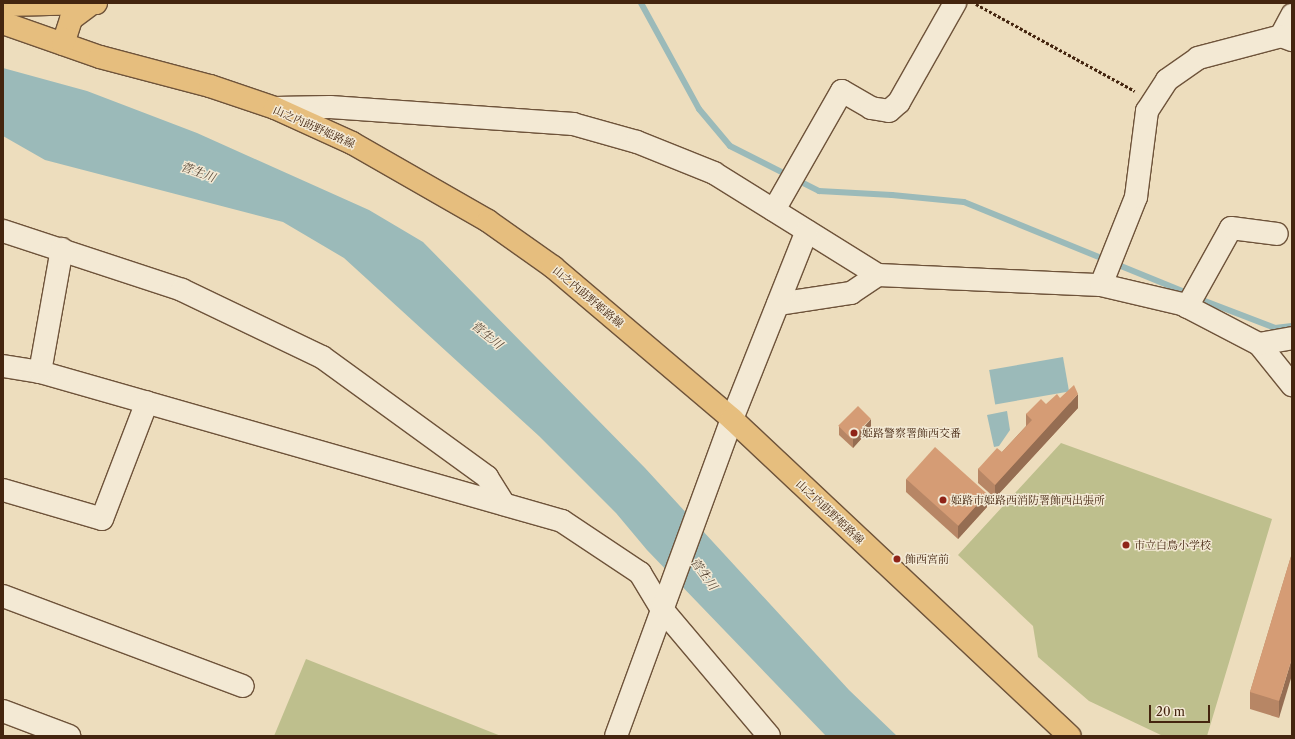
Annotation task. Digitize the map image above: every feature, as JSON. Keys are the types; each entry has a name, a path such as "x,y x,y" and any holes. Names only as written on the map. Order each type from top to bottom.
{"main road":[{"path":"63,44 71,19 92,3"},
{"path":"3,5 96,3"},
{"name":"山之内莇野姫路線","path":"3,23 100,57 210,86 275,108 352,143 488,221 553,267 1069,736"}],"street":[{"path":"774,210 842,91 870,108 889,111 899,102 955,3"},
{"path":"1101,285 1136,197 1147,111 1167,80 1198,58 1287,38 1292,15"},
{"path":"275,108 330,106 573,124 637,142 714,173 878,275 1101,285 1187,307 1259,344 1292,385"},
{"path":"1187,307 1231,228 1277,234"},
{"path":"616,736 729,426 807,231"},
{"path":"3,232 62,249 182,290 322,357 487,477 504,504"},
{"path":"40,372 62,249"},
{"path":"778,304 851,293 878,275"},
{"path":"1259,344 1292,338"},
{"path":"3,366 40,372 148,402 504,504 568,526 640,573 665,600 769,736"},
{"path":"3,490 102,519 148,402"},
{"path":"3,596 243,686"},
{"path":"3,603 3,611"},
{"path":"3,711 64,735"}],"path":[{"path":"974,3 1153,101"}],"green space":[{"name":"市立白鳥小学校","path":"1061,443 1272,519 1207,736 1163,736 1089,701 1038,657 1033,626 958,555"},
{"path":"306,659 501,736 274,736"}],"water":[{"name":"菅生川","path":"3,68 87,91 197,133 369,210 423,242 645,468 849,690 897,736 826,736 647,550 616,513 539,436 344,258 283,222 45,160 3,136"},
{"path":"1063,357 1069,391 995,404 989,370"},
{"path":"1007,411 1010,430 999,446 994,447 987,415"}],"building":[{"path":"1074,385 1078,394 995,485 978,469 997,448 1002,452 1032,420 1026,414 1041,399 1046,404 1057,394 1060,398"},
{"path":"858,406 871,419 851,439 838,426"},
{"path":"935,447 987,494 958,526 906,479"},
{"path":"1292,553 1292,658 1279,701 1250,692"}],"waterway":[{"path":"641,3 699,109 730,146 819,191 892,195 964,202 1189,294"},
{"path":"1197,298 1275,328 1292,326"}],"place":[{"name":"姫路警察署飾西交番","path":"854,433"},
{"name":"姫路市姫路西消防署飾西出張所","path":"943,500"},
{"name":"市立白鳥小学校","path":"1126,545"},
{"name":"飾西宮前","path":"897,559"}]}
